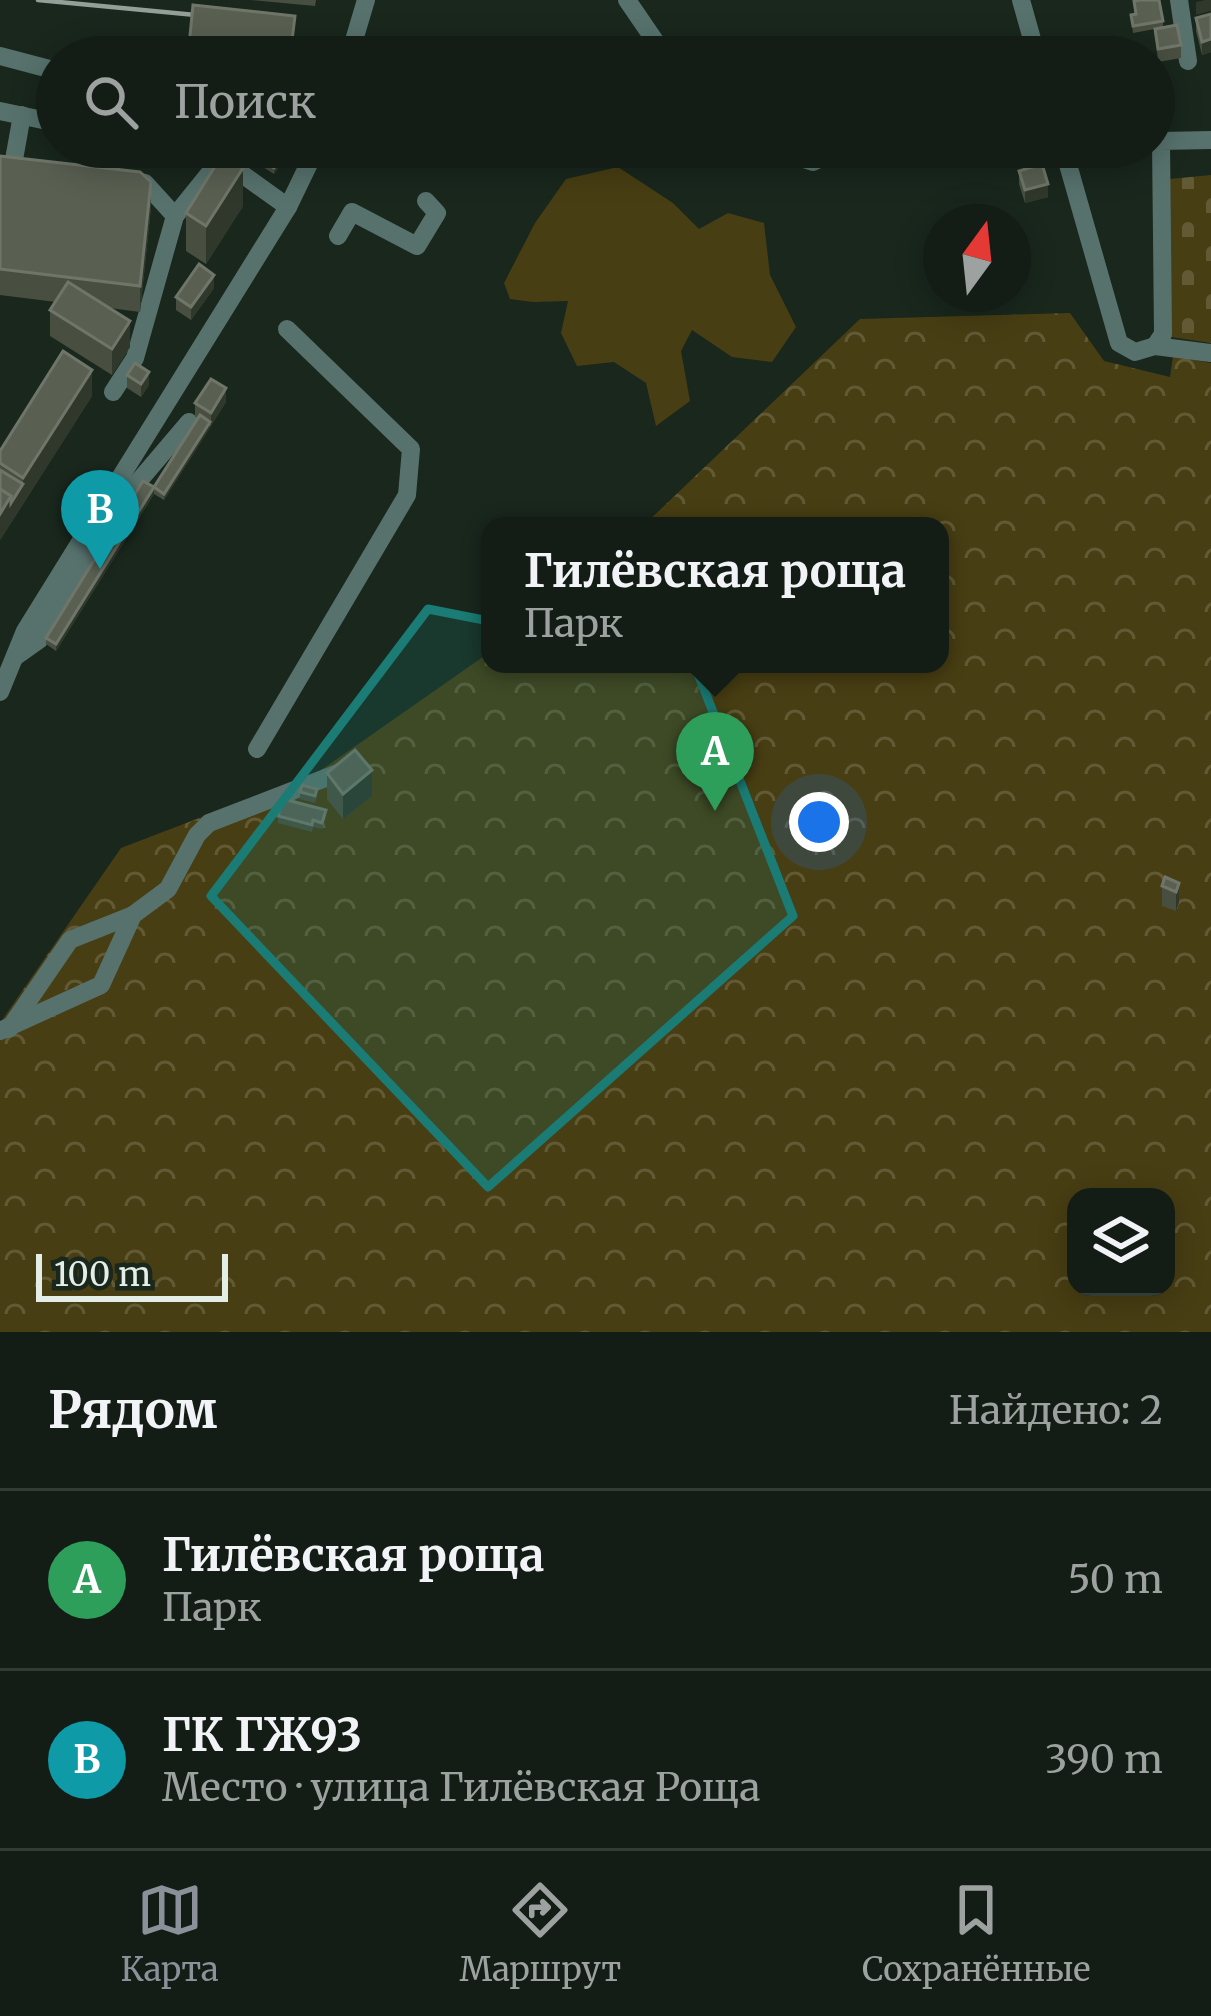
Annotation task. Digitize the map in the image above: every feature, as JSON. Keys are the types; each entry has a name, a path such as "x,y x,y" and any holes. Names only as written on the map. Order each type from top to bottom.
{"street":[{"path":"355,36 366,0"},
{"path":"627,0 652,36"},
{"path":"1021,0 1031,36"},
{"path":"1179,0 1188,61"},
{"path":"0,56 36,65"},
{"path":"0,111 36,119"},
{"path":"15,166 22,116"},
{"path":"1175,141 1211,140"},
{"path":"79,168 76,174 146,183 175,216"},
{"path":"113,392 135,358 175,216 205,168"},
{"path":"235,168 288,207"},
{"path":"4,677 25,631 288,207 307,168"},
{"path":"1069,168 1119,343 1135,352 1155,346 1211,353"},
{"path":"1155,346 1163,334 1161,168"},
{"path":"338,236 352,212 417,246 437,213 426,201"},
{"path":"256,748 407,495 411,449 287,329"},
{"path":"4,677 39,640 138,482 189,422"},
{"path":"4,1030 70,940 133,915 168,890 197,835 209,823 351,768"},
{"path":"4,1030 101,985 133,915"}],"highlighted area":[{"path":"428,609 693,661 793,916 488,1187 211,896"}],"green space":[{"path":"620,168 673,203 699,229 728,213 764,223 770,275 796,327 772,362 732,357 692,330 681,351 690,401 656,426 646,383 614,362 577,366 561,333 568,301 510,299 504,283 535,223 566,179"},
{"path":"1211,175 1211,343 1171,337 1170,179"},
{"path":"1070,313 1104,361 1170,377 1173,356 1211,363 1211,1332 0,1332 0,1023 121,848 317,773 481,658 481,673 949,673 949,517 652,517 860,319"}],"building":[{"path":"1159,0 1163,21 1133,26 1134,1"},
{"path":"193,5 295,16 293,36 190,36"},
{"path":"1211,14 1211,39 1202,42 1196,18"},
{"path":"1177,25 1181,45 1175,46 1175,36 1156,36 1155,29"},
{"path":"0,156 36,160 36,168 140,172 151,182 140,286 0,269"},
{"path":"214,168 243,168 206,226 186,213"},
{"path":"1043,168 1048,184 1025,190 1019,171"},
{"path":"199,264 214,275 191,307 176,297"},
{"path":"68,282 130,321 112,349 50,310"},
{"path":"63,351 92,370 23,478 0,463 0,451"},
{"path":"135,363 149,372 141,384 127,375"},
{"path":"211,379 226,388 211,413 195,403"},
{"path":"200,415 210,422 164,494 154,487"},
{"path":"0,470 23,484 11,503 11,496 0,489"},
{"path":"143,481 154,487 56,644 46,638"},
{"path":"0,489 11,496 0,514"},
{"path":"355,750 372,770 343,794 327,773"},
{"path":"302,785 317,789 315,796 300,792"},
{"path":"283,799 326,810 322,823 278,816"},
{"path":"1165,877 1179,883 1176,892 1162,886"}],"railway":[{"path":"38,0 227,18"}],"place":[{"name":"ГК ГЖ93","path":"100,569"},
{"name":"Гилёвская роща","path":"715,811"}]}
